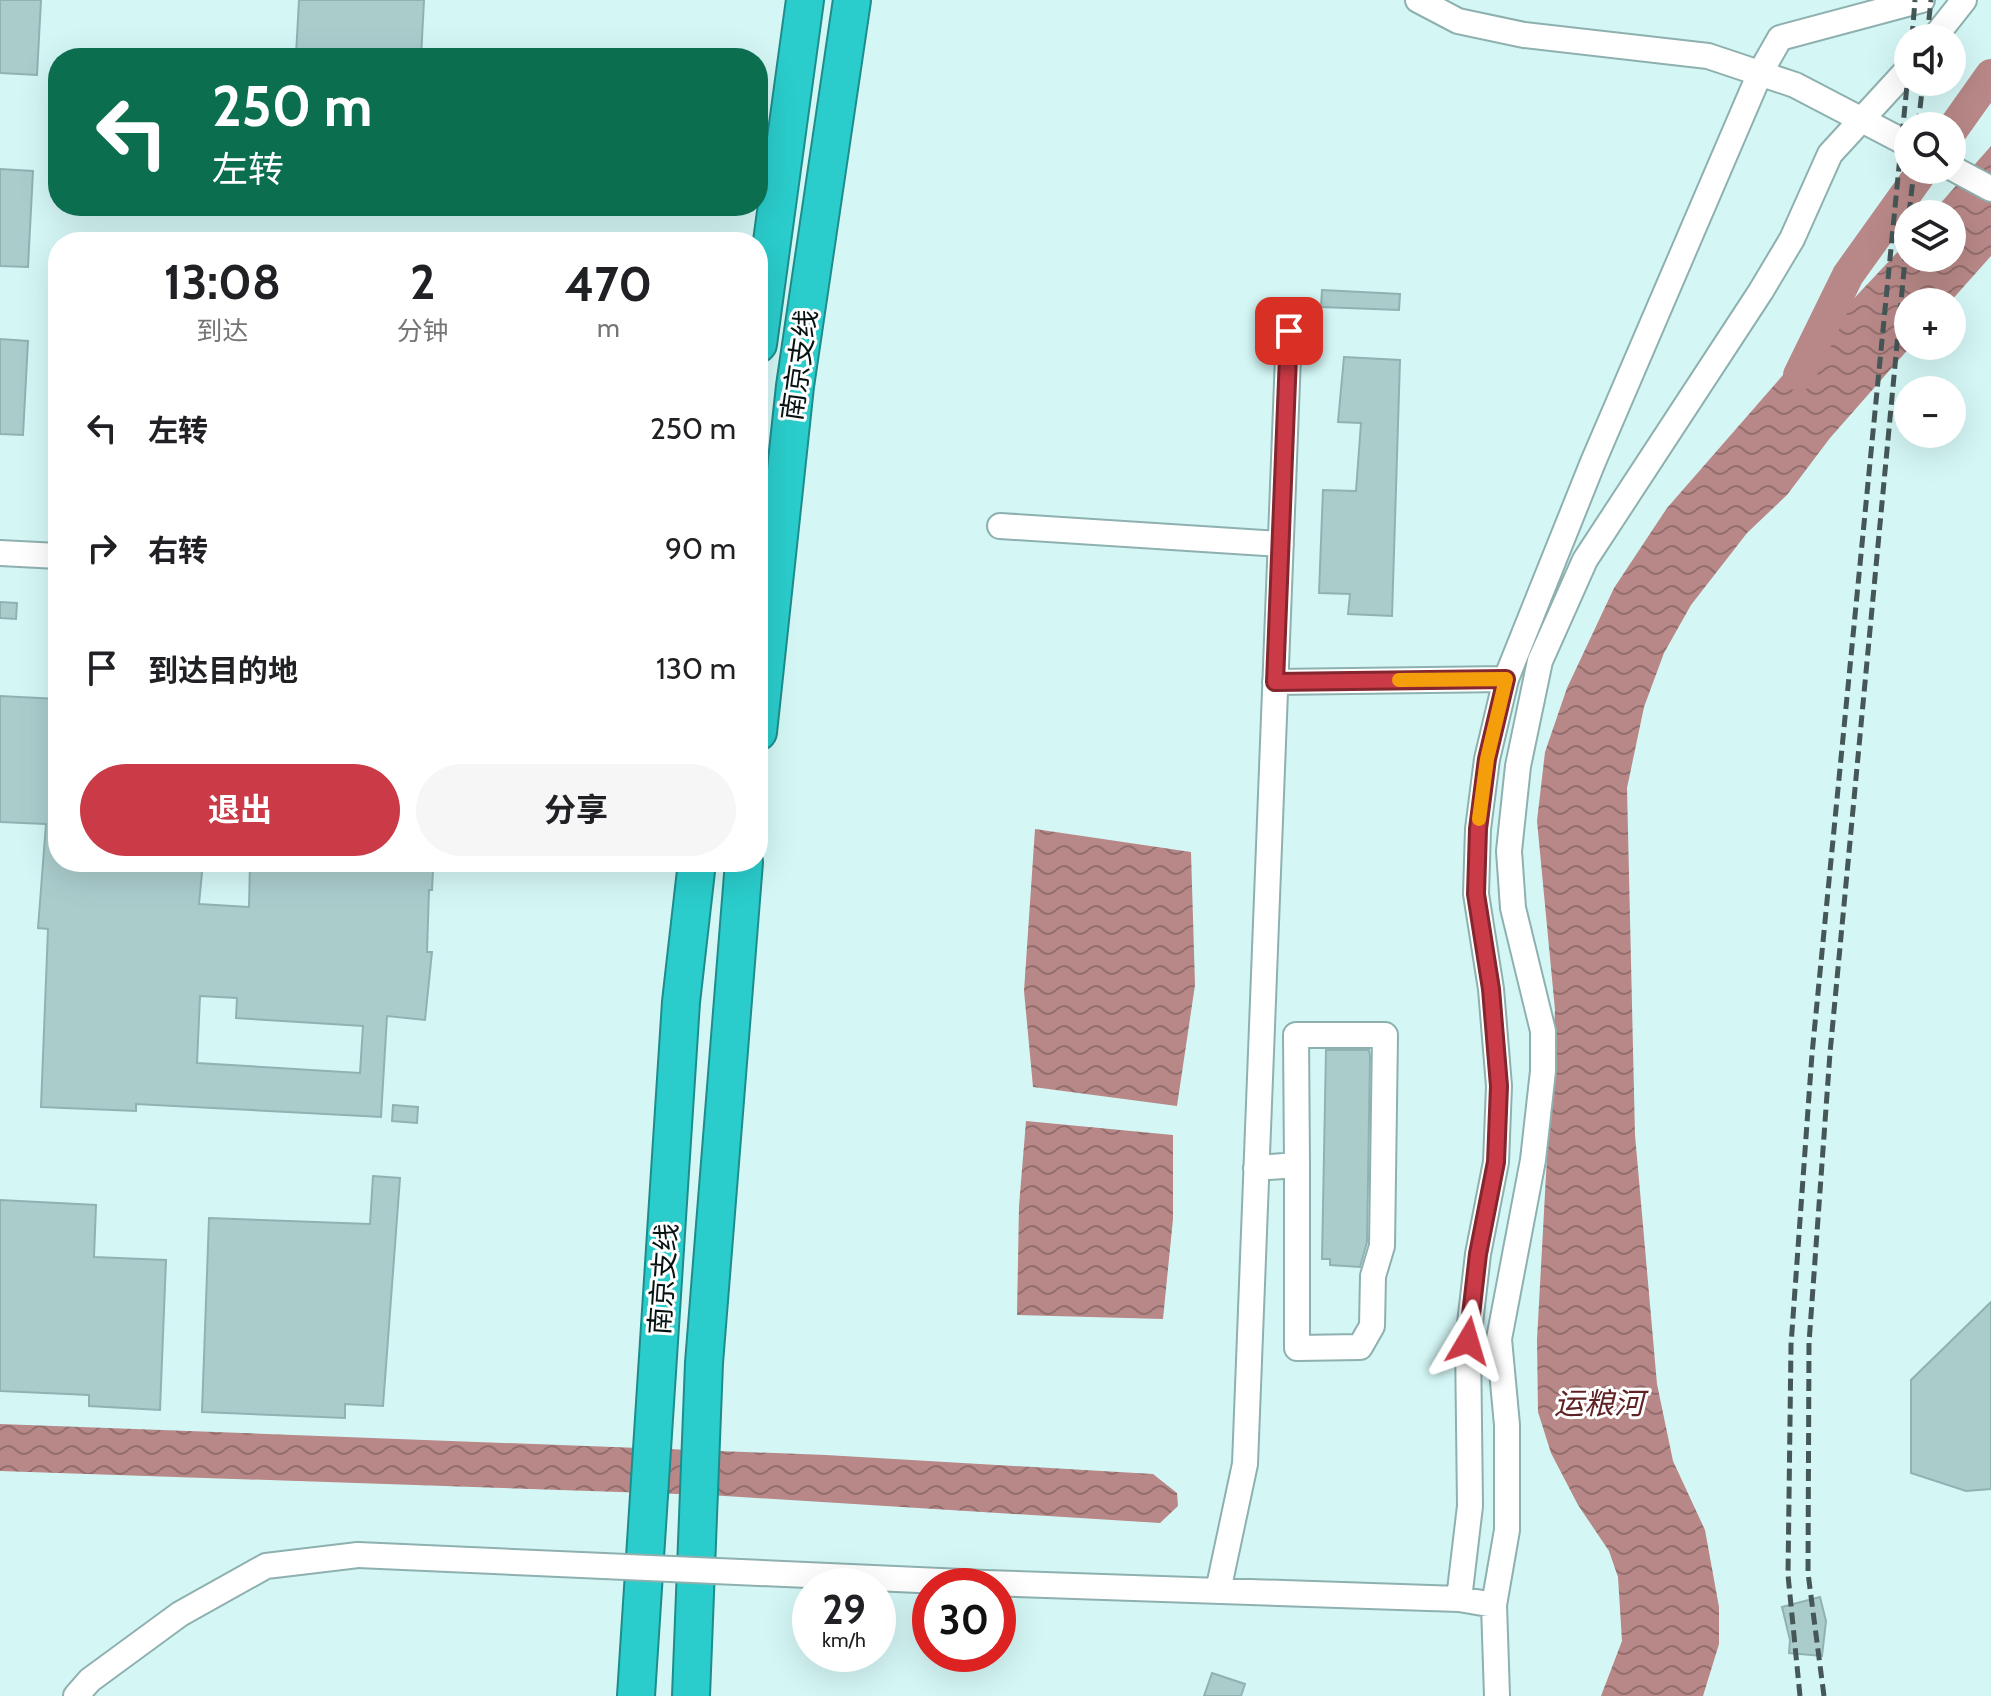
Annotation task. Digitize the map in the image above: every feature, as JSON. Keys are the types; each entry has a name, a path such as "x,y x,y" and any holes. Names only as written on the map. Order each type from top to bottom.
{"highway":[{"name":"南京支线","path":"768,271 805,0"},
{"name":"南京支线","path":"768,638 795,386 852,0"},
{"name":"南京支线","path":"636,1696 681,1002 696,872"},
{"name":"南京支线","path":"691,1696 704,1363 743,872"}],"street":[{"path":"1418,0 1458,21 1511,32 1708,56 1795,85 1894,136"},
{"path":"1459,1599 1470,1506 1468,1341 1478,1254 1496,1162 1499,1086 1491,989 1476,894 1478,829 1487,759 1506,679 1593,462 1760,73 1780,38 1922,0"},
{"path":"1938,0 1963,0"},
{"path":"1945,24 1963,0"},
{"path":"1497,1696 1494,1605 1507,1530 1507,1425 1499,1339 1533,1160 1543,1071 1543,1031 1513,908 1509,851 1518,766 1540,661 1585,560 1761,291 1792,239 1830,154 1894,85"},
{"path":"1966,175 1984,185"},
{"path":"1218,1591 1245,1464 1289,331"},
{"path":"1000,526 1281,544"},
{"path":"0,553 48,555"},
{"path":"1275,682 1506,679"},
{"path":"1296,1035 1385,1035 1382,1246 1373,1276 1372,1326 1360,1347 1297,1348 1297,1165 1296,1035"},
{"path":"1256,1168 1297,1165"},
{"path":"76,1696 90,1680 180,1614 266,1566 358,1555 985,1583 1459,1599 1494,1605"}],"water":[{"name":"运粮河","path":"1991,146 1991,256 1962,288 1894,288 1894,360 1899,360 1830,438 1787,495 1747,533 1691,605 1664,653 1644,707 1627,788 1635,1135 1657,1384 1673,1461 1705,1530 1719,1607 1719,1644 1703,1696 1601,1696 1622,1641 1618,1577 1609,1551 1578,1505 1551,1453 1538,1412 1537,1340 1555,1010 1537,821 1545,752 1567,688 1614,588 1667,508 1797,359 1894,256 1894,272 1966,272 1966,200 1943,200 1957,184 1966,184 1966,174"},
{"path":"1035,829 1191,852 1195,985 1177,1106 1033,1087 1024,991"},
{"path":"1026,1121 1173,1135 1173,1219 1163,1319 1017,1315 1019,1206"},
{"path":"0,1424 826,1455 1153,1474 1177,1493 1178,1506 1160,1523 709,1495 0,1471"}],"building":[{"path":"0,0 41,0 37,75 0,73"},
{"path":"299,0 424,0 422,48 296,48"},
{"path":"0,169 33,171 28,267 0,266"},
{"path":"1322,290 1400,294 1399,310 1321,307"},
{"path":"0,339 28,341 23,435 0,434"},
{"path":"1344,357 1400,360 1392,616 1348,614 1350,594 1319,593 1323,490 1356,491 1361,423 1338,422"},
{"path":"0,602 17,603 16,619 0,618"},
{"path":"0,696 48,698 48,872 202,872 199,904 249,907 250,872 433,872 432,890 429,890 427,952 432,952 425,1020 387,1016 381,1117 136,1104 136,1111 41,1107 48,929 38,928 46,824 0,822","holes":["200,996 237,998 236,1018 363,1026 360,1073 197,1063"]},
{"path":"1326,1050 1369,1050 1370,1056 1367,1242 1360,1267 1330,1265 1330,1259 1322,1259"},
{"path":"393,1105 418,1107 417,1123 392,1121"},
{"path":"373,1176 400,1178 383,1406 345,1404 345,1418 202,1412 209,1218 370,1224"},
{"path":"0,1200 96,1205 94,1257 166,1260 160,1410 89,1406 89,1395 0,1391"},
{"path":"1991,1302 1991,1489 1966,1491 1911,1473 1911,1380"},
{"path":"1820,1597 1826,1621 1822,1656 1789,1653 1790,1640 1782,1607"},
{"path":"1212,1673 1245,1684 1241,1696 1204,1696"}],"waterway":[{"path":"1965,112 1991,75"},
{"path":"1799,375 1848,275 1913,184"}],"railway":[{"path":"1913,24 1915,0"},
{"path":"1928,24 1931,0"},
{"path":"1800,1696 1788,1575 1791,1345 1812,1054 1906,96"},
{"path":"1920,112 1921,96"},
{"path":"1911,200 1912,184"},
{"path":"1824,1696 1808,1573 1809,1343 1830,1053 1904,272"}],"slow traffic":[{"path":"1399,680 1506,679 1487,759 1479,819"}],"route":[{"path":"1289,331 1275,682 1506,679 1487,759 1478,829 1476,894 1491,989 1499,1086 1496,1162 1478,1254 1468,1341"}]}
